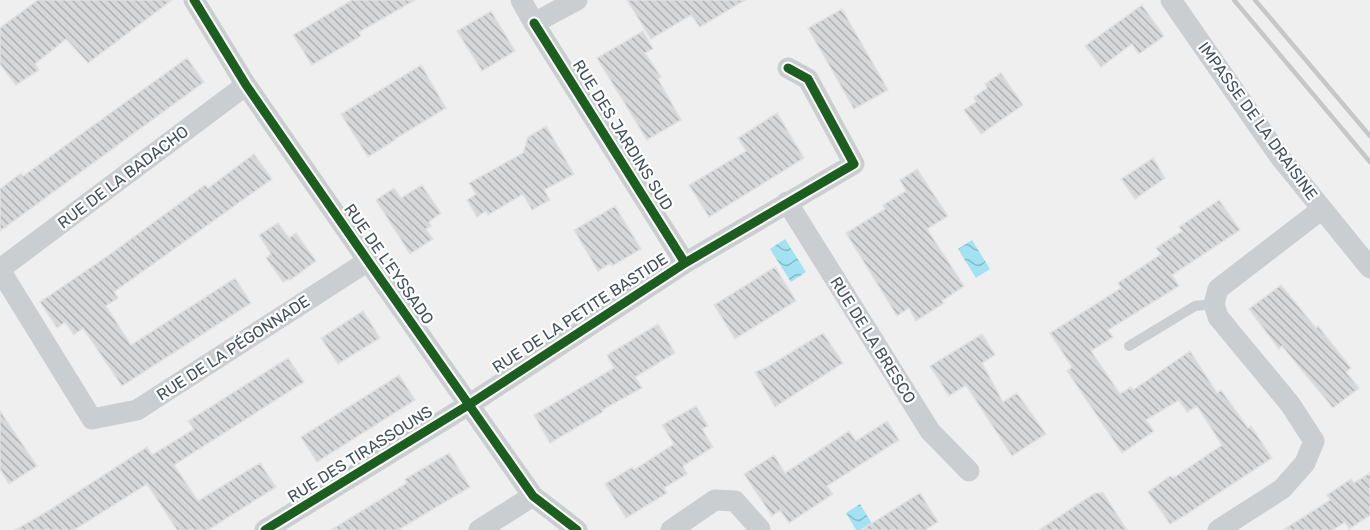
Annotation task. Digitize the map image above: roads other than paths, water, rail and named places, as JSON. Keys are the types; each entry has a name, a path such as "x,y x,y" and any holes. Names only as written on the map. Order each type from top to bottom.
{"street":[{"name":"RUE DE L'EYSSADO","path":"194,0 246,85 533,496 577,530"},
{"name":"RUE DES JARDINS SUD","path":"521,0 684,263"},
{"path":"534,23 577,0"},
{"name":"IMPASSE DE LA DRAISINE","path":"1172,0 1280,157 1370,268"},
{"name":"RUE DE LA PETITE BASTIDE","path":"470,404 684,263 854,164 808,79 788,68"},
{"name":"RUE DE LA BADACHO","path":"92,418 0,269 246,85"},
{"name":"RUE DE LA BRESCO","path":"787,202 930,431 969,471"},
{"path":"1218,530 1282,489 1305,464 1314,441 1290,404 1218,317 1214,304 1218,289 1322,209"},
{"name":"RUE DE LA PÉGONNADE","path":"92,418 137,410 368,261"},
{"name":"RUE DES TIRASSOUNS","path":"266,530 470,404"},
{"path":"479,530 533,496"},
{"path":"671,530 715,501 735,501 760,529"}],"lane":[{"path":"1129,346 1195,306 1214,304"}],"water":[{"path":"785,239 806,272 791,282 770,249"},
{"path":"972,240 990,269 976,278 958,249"},
{"path":"860,504 876,530 856,530 846,513"}],"railway":[{"path":"1234,0 1370,162"},
{"path":"1255,0 1370,136"}]}
